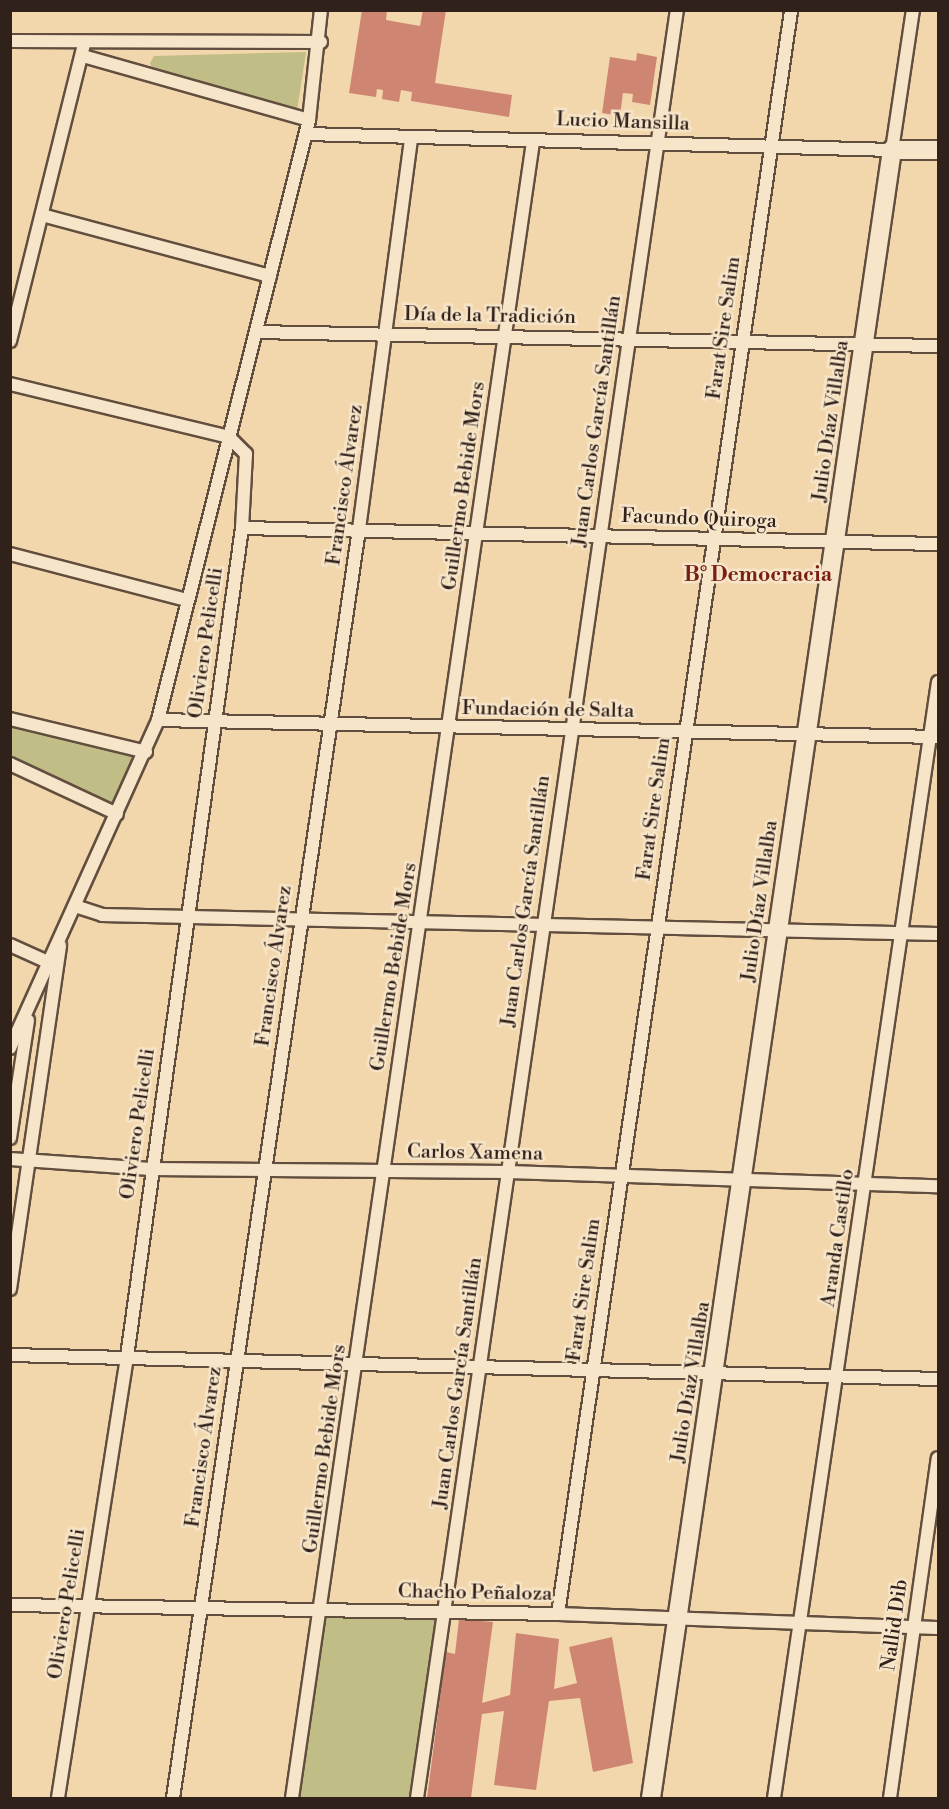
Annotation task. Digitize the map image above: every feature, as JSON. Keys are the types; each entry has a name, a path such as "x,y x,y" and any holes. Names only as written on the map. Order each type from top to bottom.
{"street":[{"path":"10,1048 146,752 158,720 186,600 306,134 321,42 321,10"},
{"name":"Juan Carlos García Santillán","path":"417,1798 481,1366 542,925 677,10"},
{"name":"Farat Sire Salim","path":"558,1614 715,538 741,340 791,10"},
{"name":"Julio Díaz Villalba","path":"651,1798 716,1373 778,929 837,542 913,10"},
{"path":"10,41 83,50 321,42"},
{"path":"83,50 309,120"},
{"path":"10,341 83,50"},
{"name":"Lucio Mansilla","path":"306,134 411,139 939,150"},
{"name":"Francisco Álvarez","path":"173,1798 359,529 387,333 411,139"},
{"name":"Guillermo Bebide Mors","path":"292,1798 322,1609 382,1171 421,920 533,142"},
{"path":"42,215 270,276"},
{"name":"Día de la Tradición","path":"256,332 506,335 939,346"},
{"path":"10,384 229,437"},
{"name":"Oliviero Pelicelli","path":"58,1798 85,1607 127,1357 151,1169 242,528 246,454 229,437"},
{"name":"Facundo Quiroga","path":"242,528 939,544"},
{"path":"10,554 186,600"},
{"name":"Aranda Castillo","path":"774,1798 839,1376 864,1183 901,934 934,737 939,682"},
{"path":"10,719 146,752"},
{"name":"Fundación de Salta","path":"158,720 215,724 330,724 934,737"},
{"path":"10,764 117,814"},
{"path":"75,906 102,915 421,920 939,934"},
{"path":"10,1289 63,930"},
{"path":"10,945 48,962"},
{"path":"30,1004 11,1136 32,1139"},
{"name":"Carlos Xamena","path":"10,1159 28,1164 151,1169 507,1172 939,1186"},
{"path":"10,1355 237,1358 939,1379"},
{"name":"Nallid Dib","path":"890,1798 939,1458"},
{"name":"Chacho Peñaloza","path":"10,1605 558,1614 939,1628"}],"shaded area":[{"path":"306,52 297,111 153,71 150,63 154,56"},
{"path":"11,720 146,752 117,814 11,764"},
{"path":"326,1616 436,1620 412,1798 298,1798"}],"building":[{"path":"362,10 387,10 386,20 420,26 423,10 446,10 435,83 512,95 509,117 411,101 412,92 401,90 399,102 382,99 383,90 377,89 376,97 349,93"},
{"path":"637,53 657,57 650,105 632,102 633,94 623,93 620,116 602,113 610,57 636,61"},
{"path":"459,1619 493,1622 482,1703 510,1695 516,1633 559,1639 554,1689 577,1683 569,1647 612,1637 633,1763 593,1772 580,1698 549,1701 536,1790 494,1785 504,1711 482,1714 471,1798 427,1798 446,1652 455,1654"}],"district":[{"name":"B° Democracia","path":"758,575"}]}
